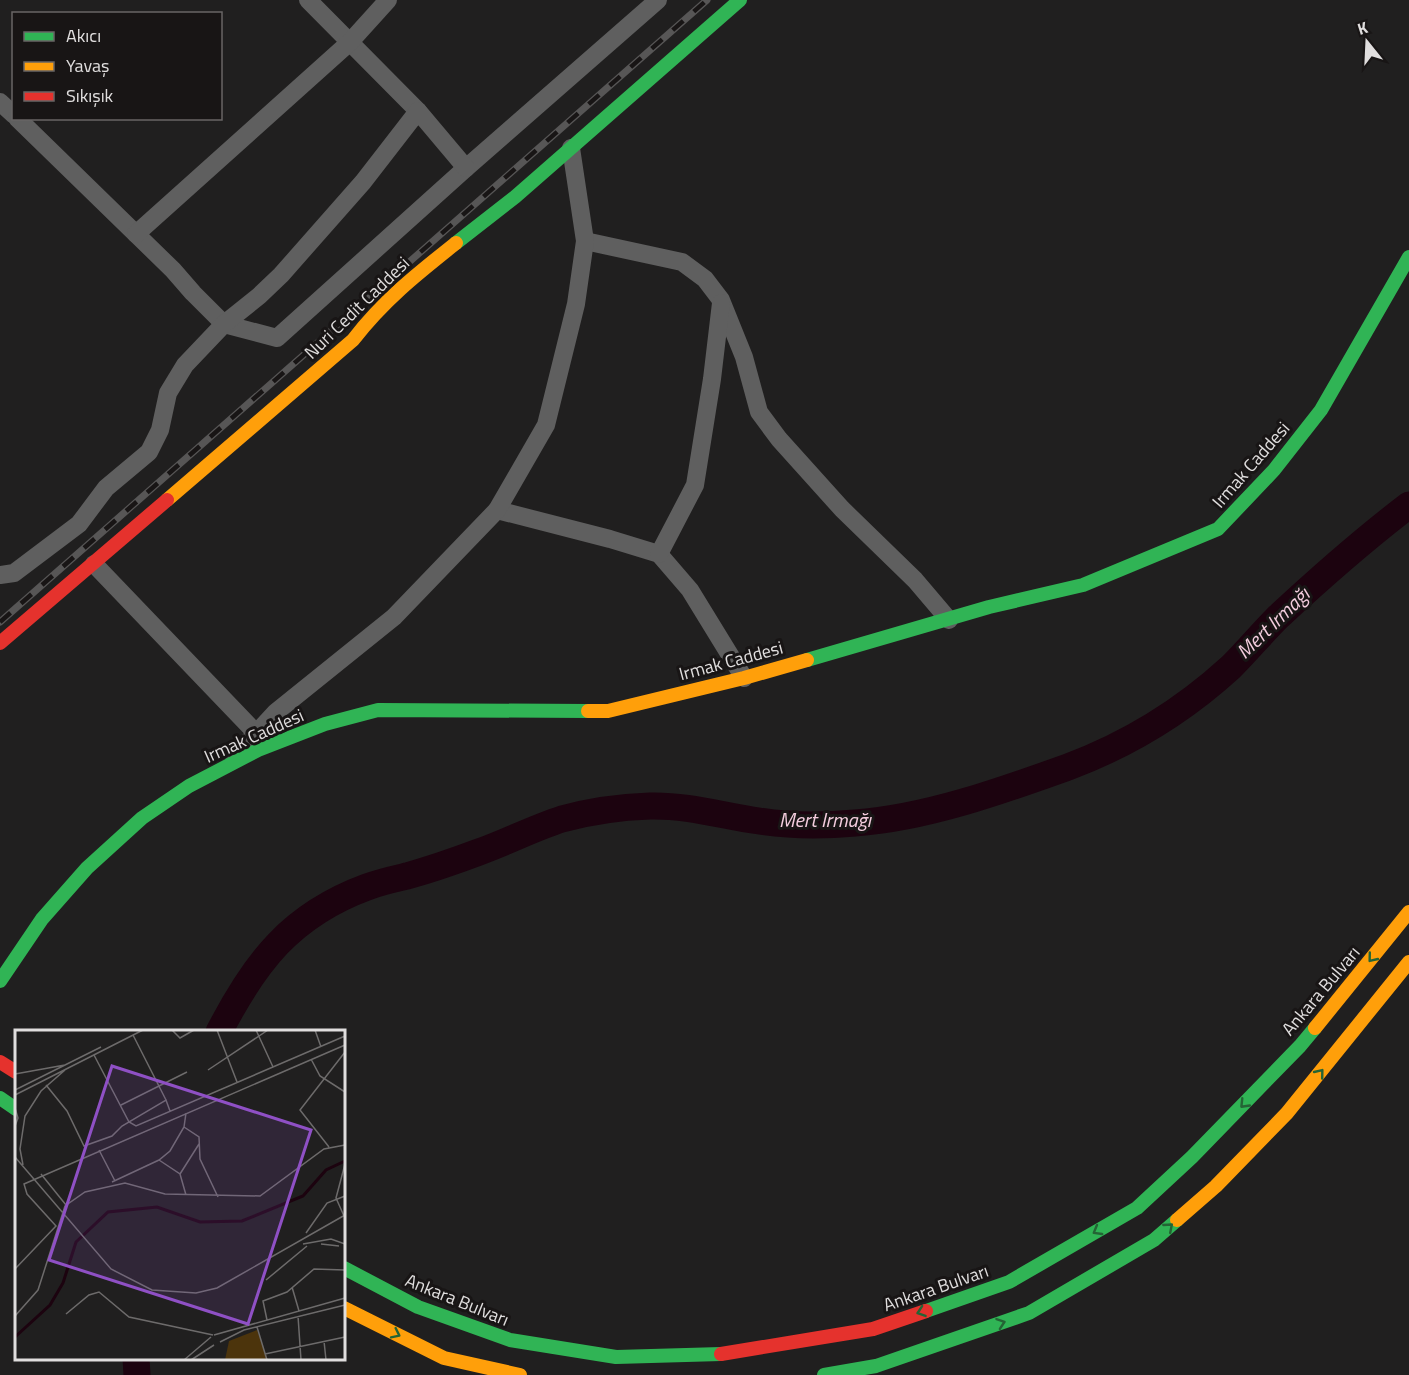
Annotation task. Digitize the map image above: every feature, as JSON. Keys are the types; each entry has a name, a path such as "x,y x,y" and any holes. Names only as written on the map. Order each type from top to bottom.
{"main road":[{"name":"Nuri Cedit Caddesi","path":"0,643 353,340 369,319 398,289 515,197 740,0"},
{"name":"Irmak Caddesi","path":"0,981 42,919 87,868 142,818 189,786 258,750 314,728 378,710 608,711 744,678 989,608 1083,585 1218,529 1274,470 1321,410 1409,257"},
{"name":"Ankara Bulvarı","path":"345,1269 418,1307 510,1341 616,1357 724,1354 873,1329 1009,1282 1137,1208 1192,1157 1300,1046 1409,912"},
{"path":"824,1375 876,1366 1029,1313 1154,1240 1216,1186 1287,1113 1409,962"},
{"path":"0,1062 15,1071"},
{"path":"0,1098 15,1108"},
{"path":"345,1308 444,1358 520,1375"}],"street":[{"path":"309,0 418,111 466,168"},
{"path":"136,234 350,42 388,0"},
{"path":"19,120 224,324 277,338 658,0"},
{"path":"0,102 12,113"},
{"path":"0,575 14,573 79,524 106,488 149,452 160,430 168,393 185,365 224,324 281,275 363,182 418,111"},
{"path":"221,770 276,712 394,617 497,510 546,425 576,304 585,242 571,148"},
{"path":"585,242 682,262 705,279 721,300 744,357 759,412 779,439 842,509 915,580 949,620"},
{"path":"659,554 695,485 712,379 721,300"},
{"path":"497,510 659,554 690,590 744,678"},
{"path":"94,564 256,733"}],"waterway":[{"name":"Mert Irmağı","path":"220,1030 262,963 296,927 317,912 340,898 367,887 452,862 562,819 628,807 664,806 795,825 831,825 882,820 909,816 963,802 1090,758 1154,725 1213,683 1278,617 1358,546 1409,505"},
{"name":"Mert Irmağı","path":"136,1360 137,1375"}],"railway":[{"path":"0,622 707,0"}],"traffic: fast":[{"path":"456,243 515,197 740,0"},
{"path":"807,660 989,607 1083,585 1218,529 1274,470 1321,410 1409,257"},
{"path":"0,981 42,919 87,868 142,818 189,786 258,750 325,724 378,710 588,711"},
{"path":"926,1311 1009,1282 1137,1208 1192,1157 1315,1028"},
{"path":"0,1098 15,1108"},
{"path":"824,1375 876,1366 1029,1313 1154,1240 1177,1220"},
{"path":"345,1269 418,1307 510,1340 616,1357 721,1354"}],"traffic: slow":[{"path":"167,500 353,340 389,300 456,243"},
{"path":"588,711 608,711 807,660"},
{"path":"1315,1028 1409,912"},
{"path":"1177,1220 1216,1186 1287,1113 1409,962"},
{"path":"345,1308 444,1358 520,1375"}],"traffic: jam":[{"path":"0,643 167,500"},
{"path":"0,1062 15,1071"},
{"path":"721,1354 873,1329 926,1311"}]}
